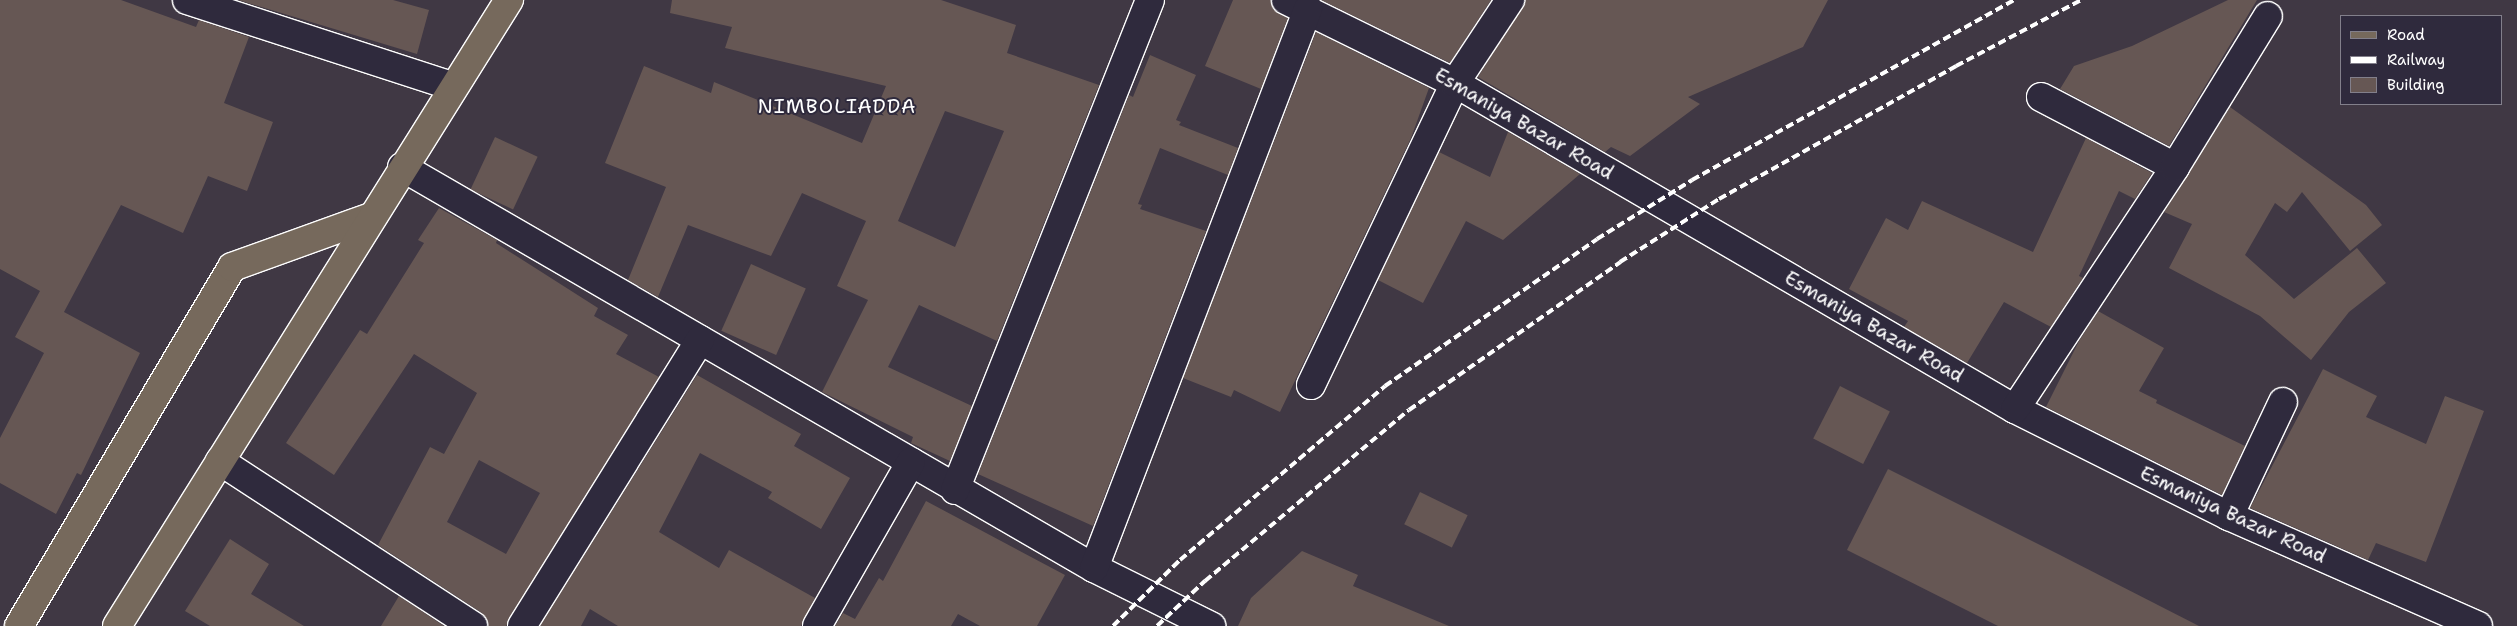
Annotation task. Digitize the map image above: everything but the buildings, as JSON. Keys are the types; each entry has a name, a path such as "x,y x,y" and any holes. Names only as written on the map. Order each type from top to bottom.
{"main road":[{"path":"117,626 452,86 509,0"},
{"path":"19,626 232,267 371,217"}],"street":[{"path":"187,0 452,86"},
{"path":"955,490 1150,0"},
{"path":"1311,385 1455,83 1510,0"},
{"path":"1094,568 1297,5"},
{"name":"Esmaniya Bazar Road","path":"1297,5 1455,83 2015,409 2229,516 2478,626"},
{"path":"2015,409 2175,167 2268,16"},
{"path":"2041,97 2175,167"},
{"path":"402,167 911,462 955,490 1094,568 1211,626"},
{"path":"522,626 700,340"},
{"path":"2229,516 2283,402"},
{"path":"220,461 473,626"},
{"path":"817,626 911,462"}],"railway":[{"path":"1113,626 1180,560 1385,386 1597,239 1692,180 2014,0"},
{"path":"1157,626 1205,581 1409,410 1620,262 1719,199 1956,66 2081,0"}],"district":[{"name":"NIMBOLIADDA","path":"837,106"}]}
